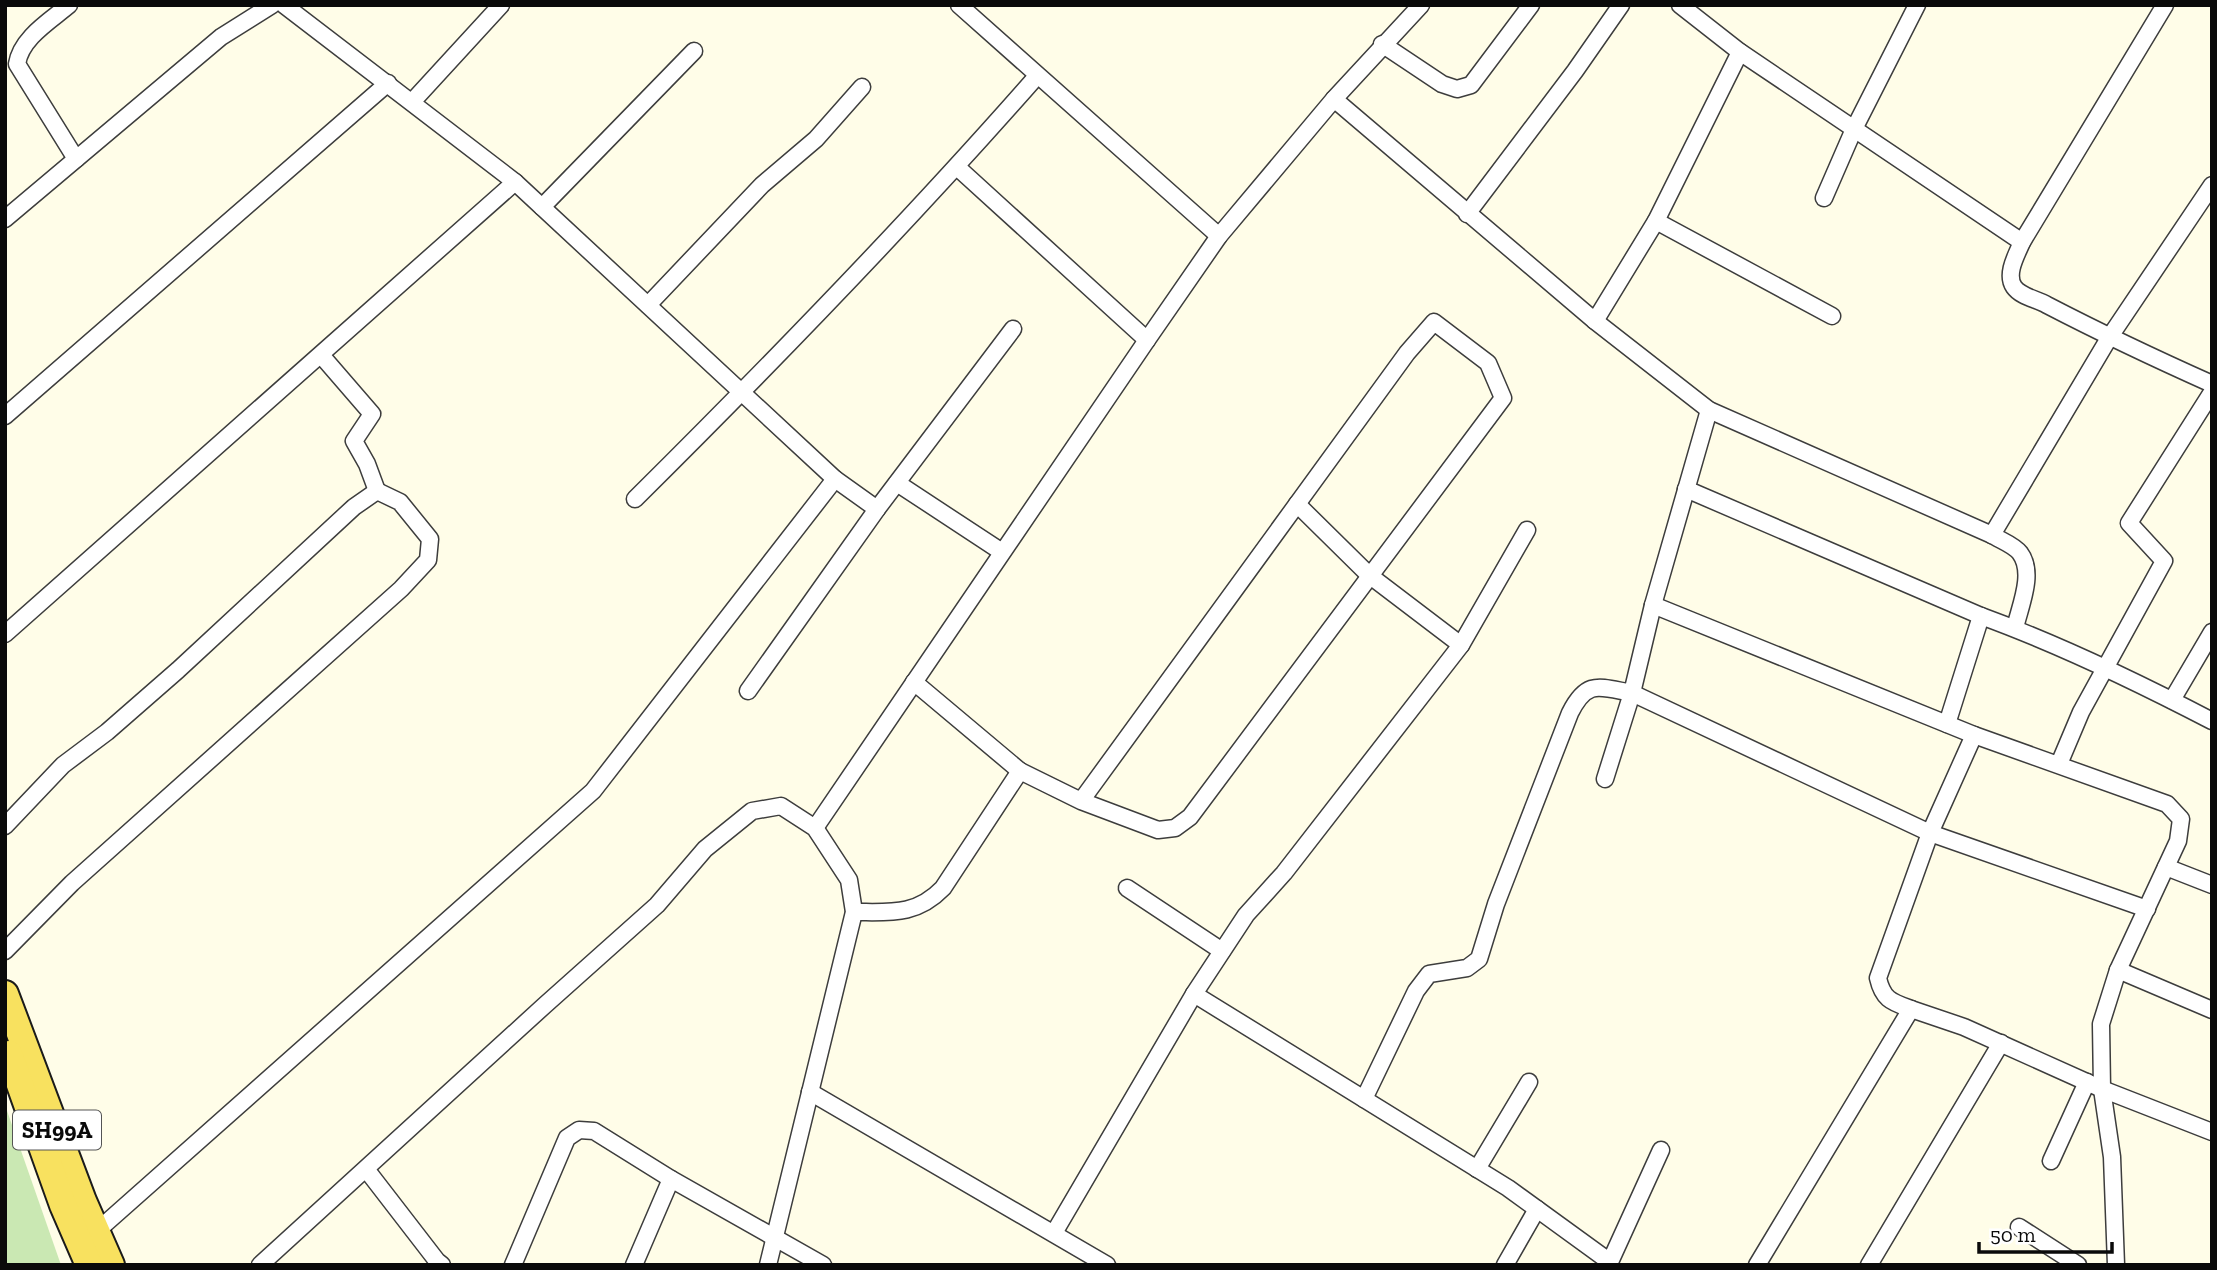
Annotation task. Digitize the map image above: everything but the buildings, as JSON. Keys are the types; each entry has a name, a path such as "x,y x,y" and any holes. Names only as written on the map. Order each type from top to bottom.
{"main road":[{"name":"SH99A","path":"5,994 111,1265"},
{"name":"SH99A","path":"5,1045 63,1205 89,1265"}],"street":[{"path":"69,5 30,38 18,53 17,64 76,159"},
{"path":"5,219 221,37 272,5"},
{"path":"284,5 515,182 835,478 877,509"},
{"path":"412,102 501,5"},
{"path":"959,5 1219,236"},
{"path":"815,828 1219,236 1382,44 1421,5"},
{"path":"1382,44 1442,84 1457,89 1471,85 1531,5"},
{"path":"1467,214 1575,71 1621,5"},
{"path":"1680,5 1740,52 2022,242"},
{"path":"1824,198 1854,129 1917,5"},
{"path":"2165,5 2022,242 2010,273 2013,286 2024,295 2109,338 2212,384"},
{"path":"542,206 694,51"},
{"path":"1595,321 1656,221 1740,52"},
{"path":"635,499 742,392 957,167 1037,76"},
{"path":"5,416 388,83"},
{"path":"648,305 762,185 816,139 862,86"},
{"path":"1334,99 1595,321 1709,410 1992,535 2018,551 2026,565 2015,628"},
{"path":"957,167 1147,340"},
{"path":"5,634 515,182"},
{"path":"1992,535 2109,338 2212,185"},
{"path":"1656,221 1832,316"},
{"path":"914,682 1020,771 1081,801 1158,830 1175,828 1190,817 1503,398 1488,363 1434,322 1407,353 1081,801"},
{"path":"748,691 877,509 1013,329"},
{"path":"5,951 72,883 289,691 401,589 428,559 430,539 400,502 377,491 354,441 372,414 321,355"},
{"path":"2059,764 2081,712 2165,561 2130,523 2212,392"},
{"path":"1605,779 1632,694 1653,606 1709,410"},
{"path":"97,1231 593,791 835,478"},
{"path":"897,483 1002,552"},
{"path":"1686,489 1981,616 2015,628 2212,721"},
{"path":"5,826 63,765 107,732 354,507 377,491"},
{"path":"1297,504 1369,575 1461,645"},
{"path":"1054,1233 1194,994 1246,915 1284,873 1461,645 1527,530"},
{"path":"1653,606 1975,736 2167,804 2181,819 2178,841 2118,970 2101,1024 2094,1085 2112,1157 2116,1265"},
{"path":"1947,724 1981,616"},
{"path":"2172,700 2212,632"},
{"path":"1364,1099 1416,991 1429,974 1466,968 1479,959 1496,904 1570,713 1579,695 1596,687 1632,694 1930,833 2147,909"},
{"path":"1975,736 1930,833 1878,978 1881,992 1892,1002 1964,1027 2094,1085 2212,1132"},
{"path":"854,912 903,912 930,902 943,888 1020,771"},
{"path":"260,1265 657,905 705,849 752,811 780,806 815,828 849,880 854,912 768,1265"},
{"path":"2166,867 2212,885"},
{"path":"1127,888 1222,951"},
{"path":"2118,970 2212,1010"},
{"path":"1194,994 1477,1169 1537,1209 1609,1264 1661,1150"},
{"path":"1756,1265 1912,1009"},
{"path":"1870,1265 2001,1043"},
{"path":"1477,1169 1529,1082"},
{"path":"2051,1161 2094,1085"},
{"path":"810,1092 1107,1265"},
{"path":"513,1265 567,1138 579,1130 594,1130 671,1179 823,1265"},
{"path":"366,1169 442,1265"},
{"path":"634,1265 671,1179"},
{"path":"1504,1265 1537,1209"},
{"path":"2019,1227 2078,1265"}],"green space":[{"path":"5,1105 61,1265 5,1265"}]}
